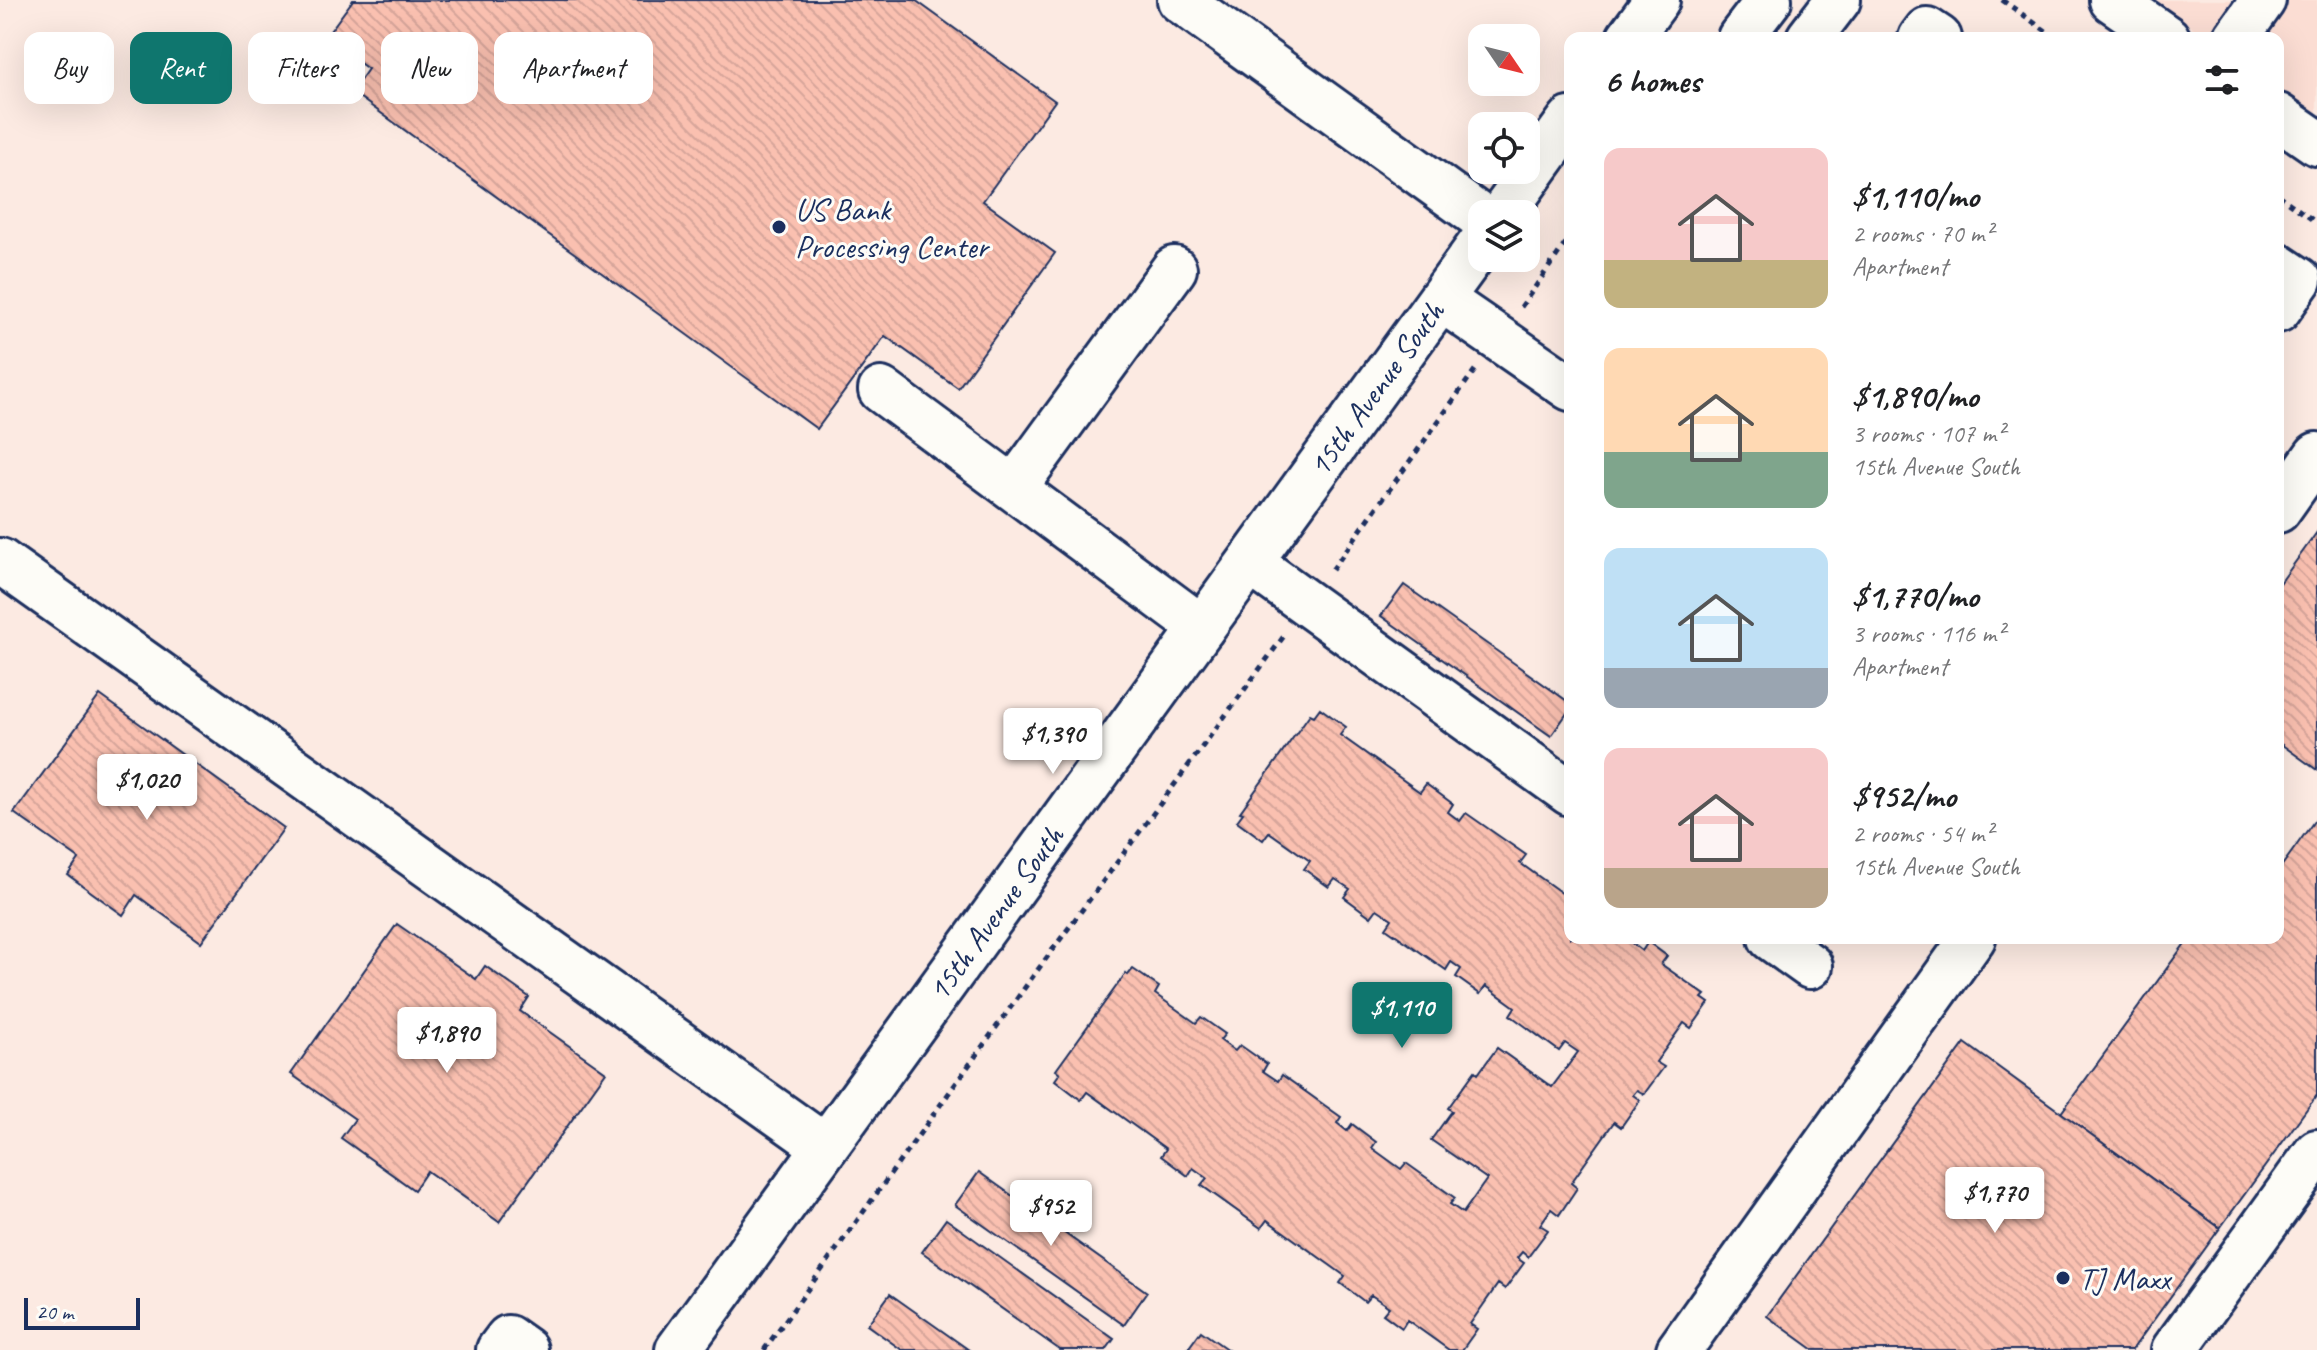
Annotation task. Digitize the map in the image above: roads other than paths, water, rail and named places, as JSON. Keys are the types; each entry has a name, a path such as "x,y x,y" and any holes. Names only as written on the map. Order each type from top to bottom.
{"street":[{"path":"1180,0 1468,208"},
{"path":"1745,32 1769,0"},
{"path":"1814,32 1838,0"},
{"path":"2240,32 2263,0"},
{"path":"2127,4 2160,32"},
{"path":"2284,120 2317,143"},
{"path":"1512,200 1564,128"},
{"name":"15th Avenue South","path":"678,1350 1468,261"},
{"path":"1014,488 1174,269"},
{"path":"1441,299 1564,384"},
{"path":"881,390 1202,628"},
{"path":"2284,502 2317,455"},
{"path":"0,561 825,1147"},
{"path":"1251,563 1564,789"},
{"path":"1779,944 1810,966"},
{"path":"1679,1350 1969,944"},
{"path":"2174,1350 2317,1152"},
{"path":"499,1350 508,1338 525,1350"}],"place":[{"name":"US Bank Processing Center","path":"779,227"},
{"name":"TJ Maxx","path":"2063,1278"}]}
